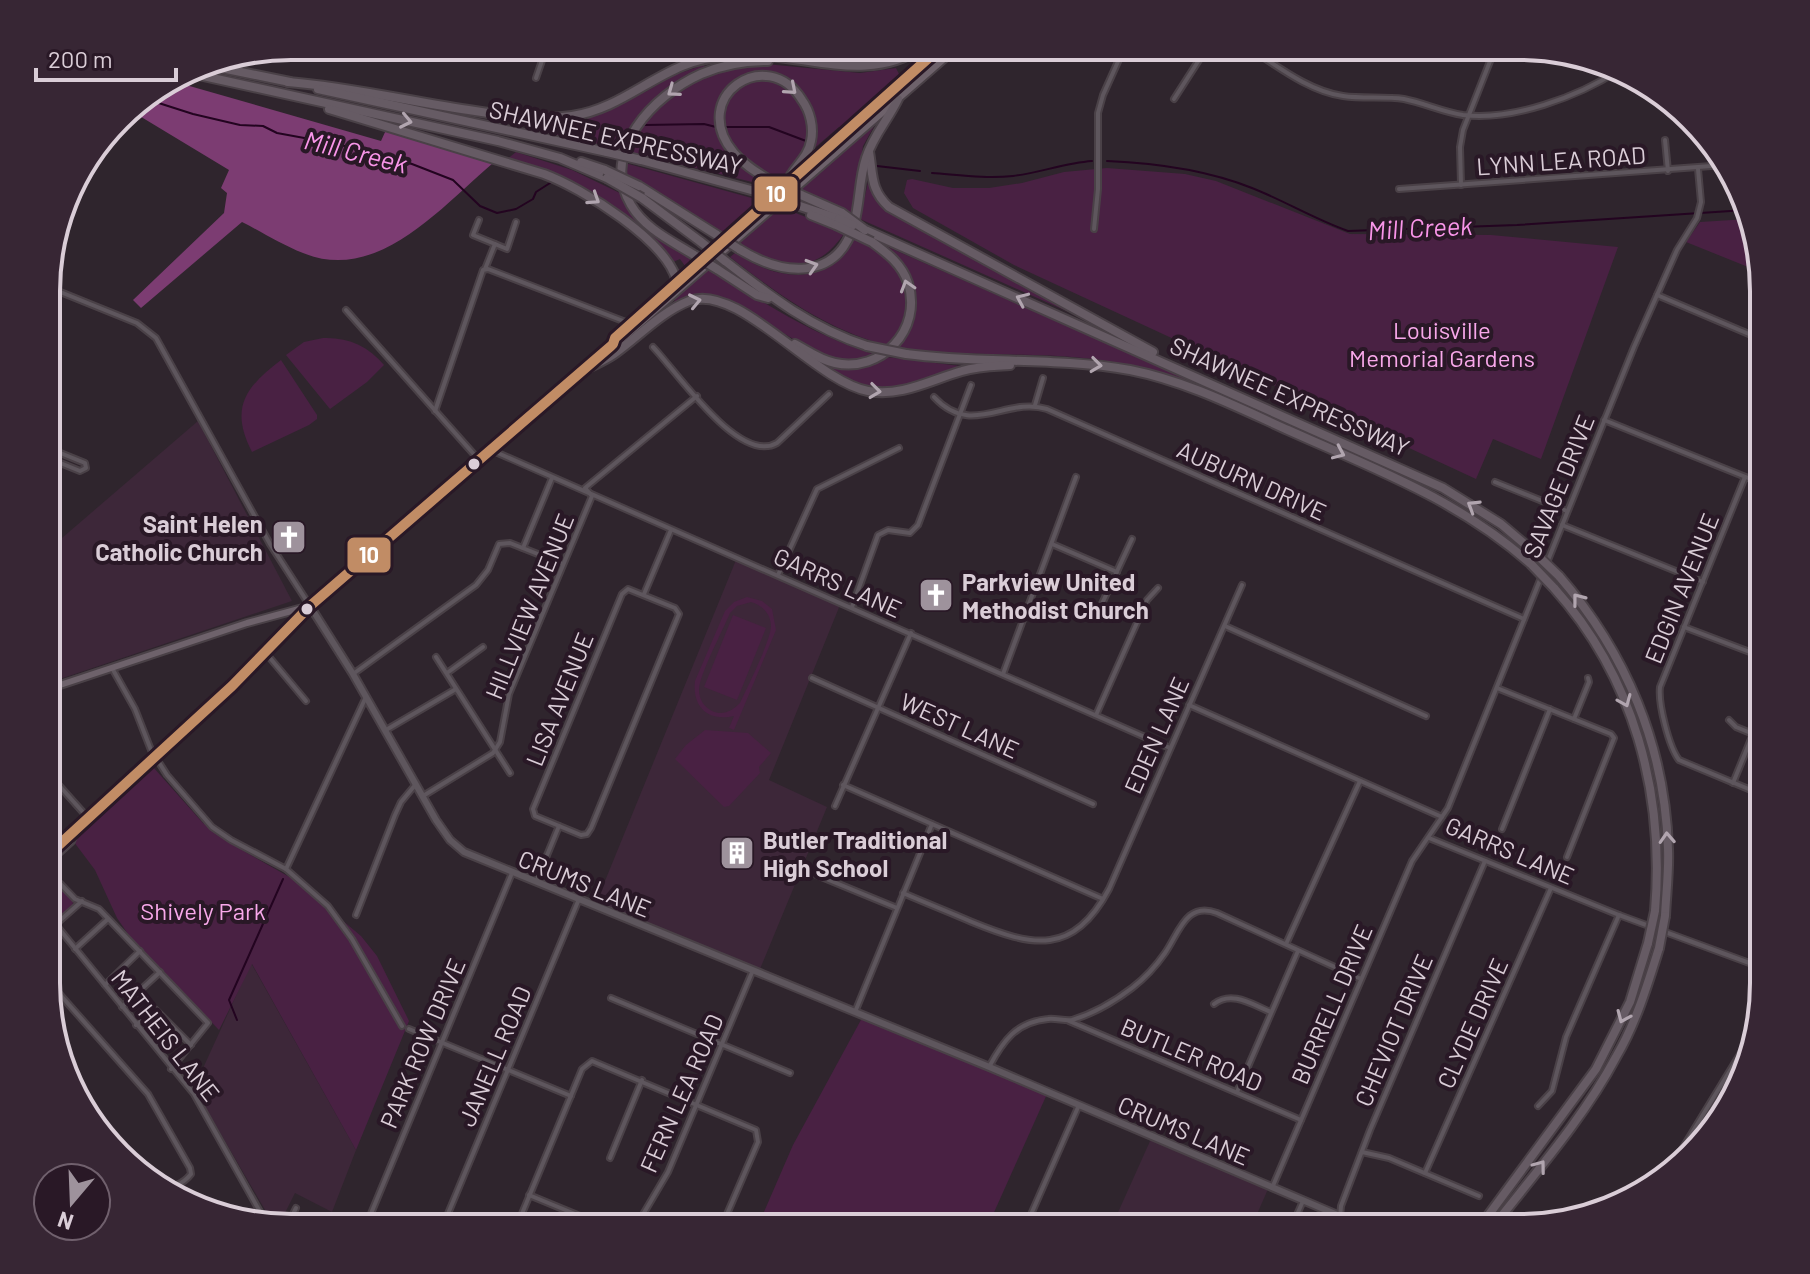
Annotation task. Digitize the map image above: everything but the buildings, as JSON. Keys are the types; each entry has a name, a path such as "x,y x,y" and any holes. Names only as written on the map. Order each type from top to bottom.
{"highway":[{"path":"227,69 288,82 518,118 559,118 603,108 670,72 703,60"},
{"path":"794,60 871,67 902,60"},
{"path":"774,300 757,295 647,225 630,204 622,162 634,131 668,94 709,71 759,61 828,64"},
{"path":"582,371 610,356 677,307 693,300 710,298 722,301 832,363 861,365 885,354 899,341 911,313 908,282 902,270 874,238 747,166 723,135 719,120 722,99 730,87 756,75 778,79 789,85 808,108 811,143 787,183"},
{"path":"206,77 302,99 565,182 604,205 665,259 674,269 677,282"},
{"name":"SHAWNEE EXPRESSWAY","path":"288,82 641,160 762,193 839,219 865,230 874,238 1170,365 1443,488 1501,524 1535,553 1584,606 1629,681 1647,727 1660,777 1666,812 1668,863 1665,916 1659,948 1631,1029 1578,1116 1503,1214"},
{"name":"SHAWNEE EXPRESSWAY","path":"302,99 498,141 606,174 701,242 774,300 816,326 867,346 906,354 1093,365 1133,371 1207,394 1429,493 1489,528 1531,564 1586,628 1605,658 1639,736 1655,819 1655,911 1630,1002 1596,1069 1489,1214"},
{"path":"606,174 639,186 763,263 787,270 812,268 835,255 846,242 854,223 869,152 878,129 898,99"},
{"path":"869,152 872,182 889,207 1142,346 1170,365"},
{"path":"767,328 840,380 871,391 906,390 981,367 1047,362"}],"main road":[{"path":"613,344 615,338 926,60"},
{"path":"60,845 310,606 943,60"},
{"path":"60,685 247,623 310,606"},
{"name":"CRUMS LANE","path":"310,606 443,830 455,845 468,854 989,1067 1335,1214"},
{"path":"60,851 71,841 75,832"}],"street":[{"path":"536,78 542,60"},
{"path":"1094,229 1098,189 1098,113 1119,60"},
{"path":"1174,99 1199,60"},
{"path":"1268,60 1307,84 1335,94 1396,98 1468,115 1495,116 1528,111 1604,77"},
{"path":"1461,185 1461,138 1490,60"},
{"path":"1665,140 1668,171"},
{"name":"LYNN LEA ROAD","path":"1399,189 1713,167"},
{"name":"SAVAGE DRIVE","path":"1442,817 1657,295 1677,250 1700,210 1698,169"},
{"path":"479,220 473,235 507,249 516,222"},
{"path":"435,411 495,244"},
{"path":"484,269 631,324"},
{"name":"CRUMS LANE","path":"60,292 137,323 156,338 270,544 310,606"},
{"path":"1657,295 1750,334"},
{"path":"346,310 479,460"},
{"path":"653,347 737,439 767,448 780,441 829,394"},
{"path":"934,397 960,413 976,416 1035,405 1043,378"},
{"path":"852,607 880,533 888,530 907,533 918,525 971,385"},
{"name":"HILLVIEW AVENUE","path":"496,749 509,694 592,496 585,488 697,396"},
{"name":"AUBURN DRIVE","path":"1035,405 1524,619"},
{"path":"1604,420 1750,479"},
{"path":"778,575 817,489 899,448"},
{"name":"GARRS LANE","path":"490,450 1170,748"},
{"path":"60,453 85,463 86,468 80,471 60,463"},
{"path":"1003,674 1076,477"},
{"name":"EDGIN AVENUE","path":"1733,783 1678,759 1672,747 1659,693 1745,477"},
{"path":"523,548 552,478"},
{"path":"1495,482 1567,511"},
{"path":"1562,525 1703,582"},
{"path":"536,882 559,826 581,835 589,831 673,631 679,614 677,610 644,594 672,529"},
{"path":"1100,608 1132,539"},
{"path":"353,674 476,585 488,570 499,544 510,543 563,564"},
{"path":"1052,544 1117,572"},
{"name":"EDEN LANE","path":"903,893 1008,936 1029,941 1051,939 1072,932 1093,915 1103,899 1242,585"},
{"path":"1096,715 1147,600 1158,588"},
{"name":"LISA AVENUE","path":"559,826 535,816 534,806 622,594 628,589 644,594"},
{"path":"1225,626 1426,716"},
{"path":"1684,627 1750,652"},
{"path":"835,806 911,633"},
{"path":"447,673 483,647"},
{"path":"265,652 306,701"},
{"path":"436,657 510,773"},
{"path":"112,668 135,709 155,757 167,775 212,827 286,869 310,888 336,916 402,1026"},
{"name":"WEST LANE","path":"812,678 1093,804"},
{"path":"1574,719 1588,678"},
{"path":"1497,688 1611,734 1613,741 1567,857"},
{"path":"384,731 456,689"},
{"path":"286,869 365,699"},
{"name":"GARRS LANE","path":"1189,705 1442,817 1429,838 1619,915 1750,963"},
{"path":"1502,829 1550,709"},
{"path":"1729,720 1750,732"},
{"path":"1750,741 1733,783 1750,790"},
{"path":"423,796 496,749"},
{"path":"1286,944 1360,781"},
{"path":"356,915 395,815 416,784"},
{"path":"843,785 1103,899"},
{"path":"60,786 89,819"},
{"path":"855,1012 932,824"},
{"name":"BURRELL DRIVE","path":"1272,1188 1412,861 1429,838"},
{"name":"CHEVIOT DRIVE","path":"1340,1214 1362,1152 1485,861"},
{"path":"802,869 897,908"},
{"name":"PARK ROW DRIVE","path":"371,1214 512,873"},
{"path":"60,883 75,899 99,909 208,1023 171,1069"},
{"name":"CLYDE DRIVE","path":"1425,1173 1551,888"},
{"name":"JANELL ROAD","path":"448,1214 579,899"},
{"path":"60,920 82,901"},
{"path":"989,1067 1004,1041 1018,1028 1042,1019 1069,1021 1114,1000 1139,982 1163,956 1183,921 1195,912 1212,911 1361,979"},
{"path":"1538,1106 1554,1088 1566,1037 1619,915"},
{"path":"75,949 108,919"},
{"name":"MATHEIS LANE","path":"60,929 197,1099 260,1212"},
{"path":"1237,1092 1298,950"},
{"path":"105,985 140,951"},
{"name":"FERN LEA ROAD","path":"643,1214 668,1172 753,970"},
{"path":"122,1007 160,972"},
{"path":"60,995 148,1094 191,1172 187,1179 178,1184"},
{"path":"1214,1004 1221,999 1234,997 1271,1013"},
{"path":"611,998 790,1073"},
{"path":"136,1025 156,1010 191,1045"},
{"name":"BUTLER ROAD","path":"1069,1021 1301,1120"},
{"path":"409,1029 571,1096"},
{"path":"1688,1140 1738,1058"},
{"path":"522,1214 587,1062 595,1061 748,1124 757,1131 758,1142 727,1214"},
{"path":"610,1158 642,1080"},
{"path":"1031,1214 1079,1105"},
{"path":"1362,1152 1389,1158 1479,1196"},
{"path":"529,1195 575,1214"},
{"path":"1297,1214 1303,1200"},
{"path":"293,1214 296,1208"}],"shaded area":[{"path":"187,85 381,141 386,130 493,163 407,236 357,258 331,260 303,253 242,222 141,308 133,300 224,213 227,193 221,188 229,170 140,116"},
{"path":"198,421 292,601 60,679 60,540"},
{"path":"736,560 840,605 769,780 827,807 760,969 596,903"},
{"path":"251,963 356,1150 332,1212 295,1193 284,1214 267,1213 194,1088"},
{"path":"1151,1139 1268,1189 1257,1214 1117,1214"}],"green space":[{"path":"766,64 860,73 896,68 899,74 907,71 843,128 839,127 811,151 815,138 812,111 806,99 790,82 772,74 754,73 737,79 724,91 716,107 716,126 729,154 764,185 627,151 643,122 682,88 728,68"},
{"path":"704,65 705,69 645,112 621,149 539,131 548,124 591,117 674,75"},
{"path":"762,79 792,95 805,112 808,123 804,151 777,180 735,151 723,122 726,102 732,93"},
{"path":"878,119 863,146 852,214 800,189"},
{"path":"516,152 572,170 624,195 626,202 691,258 686,267 679,272 685,266 680,259 673,262 635,225 597,198 556,177 506,160"},
{"path":"625,163 759,200 724,234 624,173"},
{"name":"Louisville Memorial Gardens","path":"1107,168 1185,174 1216,181 1350,234 1491,235 1618,247 1541,459 1493,439 1476,479 1014,265 913,208 904,193 907,180 912,179 953,188 989,188 1064,172"},
{"path":"868,182 876,198 1089,321 860,219"},
{"path":"780,207 845,232 821,257 796,264 768,258 738,243"},
{"path":"1738,220 1749,267 1686,242 1700,222"},
{"path":"855,237 886,257 904,282 905,312 889,346 845,331 805,310 730,257 735,253 768,269 801,275 830,265 844,253"},
{"path":"888,247 1185,380 1096,359 897,347 912,320 913,308 908,287"},
{"path":"709,269 810,328 876,355 864,360 836,361 752,314 699,297 665,310"},
{"path":"323,338 357,344 384,365 367,382 330,409 286,355 304,342"},
{"path":"886,357 960,366 910,387 875,388 842,377 826,366 859,368"},
{"path":"281,360 317,419 252,452 242,422 245,399 258,379"},
{"path":"747,597 762,601 772,609 776,630 734,730 729,728 734,716 717,717 699,705 695,681 725,611 734,602","holes":["755,603 765,610 771,625 763,651 740,703 727,712 712,711 704,705 699,693 707,664 730,613 737,606"]},
{"path":"733,615 766,628 737,700 704,687"},
{"path":"705,730 748,733 771,753 759,767 760,773 729,806 724,807 675,759 686,745"},
{"name":"Shively Park","path":"153,767 203,823 293,879 361,936 377,956 409,1021 356,1150 252,964 219,1030 130,937 117,918 95,870 74,842"},
{"path":"60,888 73,902 72,908 60,917"},
{"path":"862,1018 1047,1094 993,1214 763,1214 793,1145"}],"waterway":[{"name":"Mill Creek","path":"158,103 193,114 240,125 263,126 277,133 337,144 412,164 453,180 480,206 497,213 516,209 550,183"},
{"name":"Mill Creek","path":"645,125 704,124 716,127"},
{"name":"Mill Creek","path":"725,127 769,127 806,141"},
{"name":"Mill Creek","path":"932,173 1003,177 1092,161"},
{"name":"Mill Creek","path":"1107,161 1162,166 1217,176 1252,188 1348,231 1517,225 1735,211"},
{"name":"Mill Creek","path":"877,166 920,171"},
{"path":"237,1020 229,1000 283,879"}],"transit line":[{"name":"10","path":"613,344 615,338 926,60"},
{"name":"10","path":"60,844 232,686 310,606 611,346"}],"place":[{"name":"Saint Helen Catholic Church","path":"289,537"},
{"name":"Parkview United Methodist Church","path":"936,595"},
{"name":"Butler Traditional High School","path":"737,853"}]}
